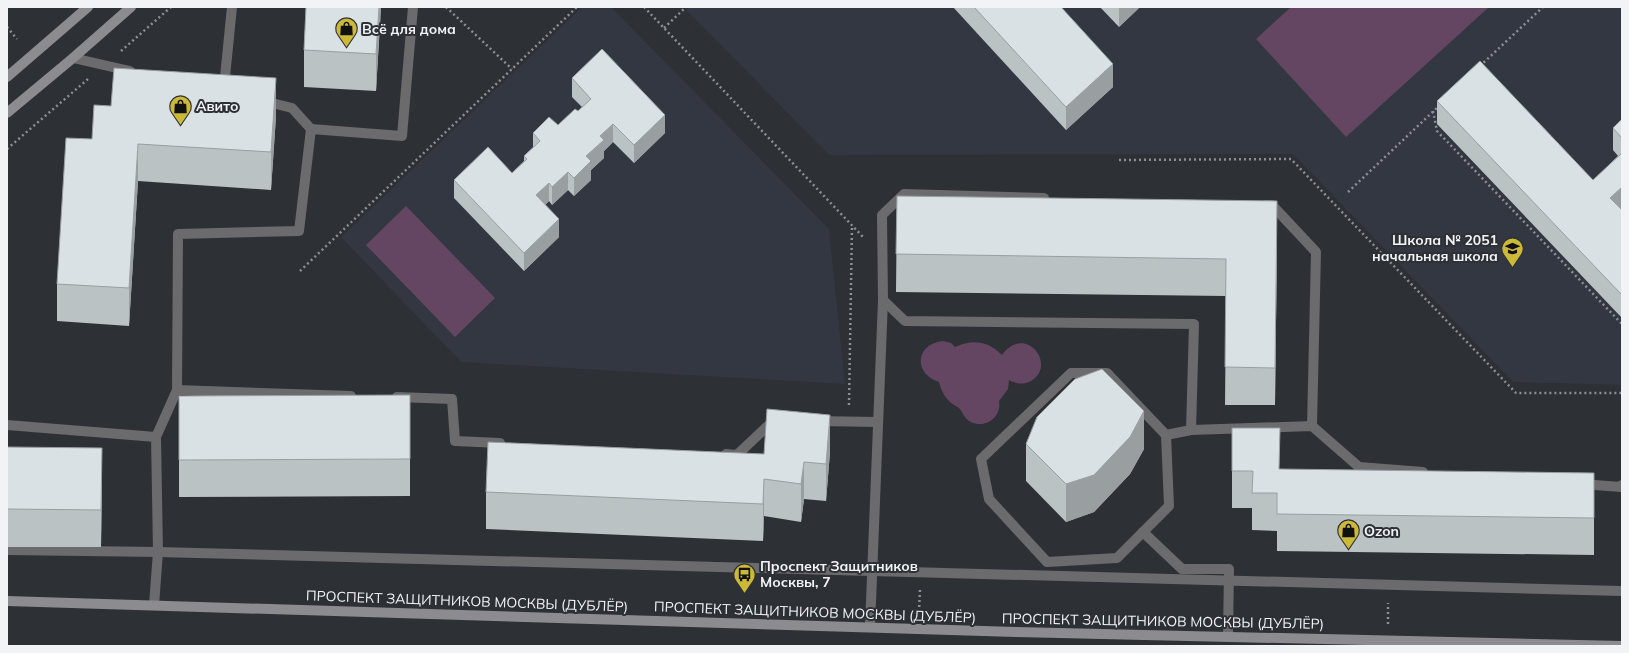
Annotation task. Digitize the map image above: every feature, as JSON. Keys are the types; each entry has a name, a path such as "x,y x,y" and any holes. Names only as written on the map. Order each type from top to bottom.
{"street":[{"path":"7,77 88,7"},
{"path":"7,113 132,7"},
{"name":"ПРОСПЕКТ ЗАЩИТНИКОВ МОСКВЫ (ДУБЛЁР)","path":"7,601 870,628 1228,636 1570,646 1622,646"}],"lane":[{"path":"224,91 232,7"},
{"path":"254,99 292,108 311,129 402,136 413,7"},
{"path":"73,58 142,73"},
{"path":"154,605 158,552 156,437 177,390 178,234 299,231 311,129"},
{"path":"870,628 883,300 882,215 904,194 1053,198"},
{"path":"1257,204 1272,205 1316,252 1312,426"},
{"path":"883,300 905,321 1194,324 1192,430"},
{"path":"1071,373 1107,373 1166,435 1169,506 1117,558 1047,562 989,499 981,459 1071,373"},
{"path":"177,390 358,396"},
{"path":"389,397 452,399 455,441 510,444"},
{"path":"714,454 737,455 775,420 782,420"},
{"path":"804,420 878,422"},
{"path":"7,425 156,437"},
{"path":"1166,435 1192,430 1312,426 1359,467 1430,472"},
{"path":"1573,483 1621,487 1622,485"},
{"path":"1143,532 1182,569 1229,569 1228,636"},
{"path":"7,550 158,552 1622,592"}],"path":[{"path":"446,7 512,69"},
{"path":"300,271 577,7"},
{"path":"644,7 872,247 882,249"},
{"path":"664,28 686,7"},
{"path":"1477,70 1543,7"},
{"path":"7,27 17,39"},
{"path":"1348,192 1444,101"},
{"path":"1433,111 1437,131 1622,324"},
{"path":"1119,160 1291,159 1516,393 1622,394"},
{"path":"849,421 852,226"},
{"path":"918,629 920,588"}],"shaded area":[{"path":"582,7 611,7 829,229 845,384 461,362 341,237"},
{"name":"Школа № 2051 начальная школа","path":"689,7 1622,7 1622,385 1513,382 1293,154 829,155 686,10"},
{"path":"1291,7 1489,7 1346,137 1256,39"},
{"path":"406,206 495,298 455,337 366,245"},
{"path":"943,341 951,343 955,347 974,342 986,344 997,350 1002,355 1011,346 1020,343 1028,345 1035,350 1040,357 1041,366 1038,374 1031,381 1020,384 1009,380 1008,389 999,401 998,412 995,417 987,423 976,424 969,421 959,408 946,398 939,382 925,373 921,366 923,353 927,348 934,343"}],"building":[{"path":"306,7 379,7 376,54 304,50"},
{"path":"974,7 1061,7 1113,64 1066,107"},
{"path":"602,49 665,115 634,145 613,124 600,136 604,140 586,156 591,161 574,178 568,172 552,187 549,183 536,195 559,219 524,253 454,180 488,147 512,173 527,159 524,156 540,141 533,133 549,117 558,125 575,109 578,111 591,99 572,78"},
{"path":"1480,61 1593,180 1622,153 1622,187 1610,198 1622,210 1622,295 1437,101"},
{"path":"114,68 276,78 271,152 138,144 129,288 57,284 66,138 92,139 94,105 111,106"},
{"path":"1622,119 1622,138 1613,128"},
{"path":"897,196 1277,201 1275,368 1225,367 1226,259 896,254"},
{"path":"1102,369 1144,411 1130,437 1094,475 1066,484 1026,444 1037,417 1075,379"},
{"path":"410,395 410,459 179,460 179,396"},
{"path":"767,409 830,415 826,464 804,462 801,484 764,479 763,504 486,492 488,442 764,454"},
{"path":"1232,428 1280,428 1279,469 1594,473 1594,518 1277,514 1277,493 1252,493 1253,471 1232,471"},
{"path":"7,447 102,448 101,510 7,509"}],"place":[{"name":"Всё для дома","path":"347,48"},
{"name":"Авито","path":"181,126"},
{"name":"Школа № 2051 начальная школа","path":"1513,268"},
{"name":"Ozon","path":"1348,550"},
{"name":"Проспект Защитников Москвы, 7","path":"745,594"}]}
